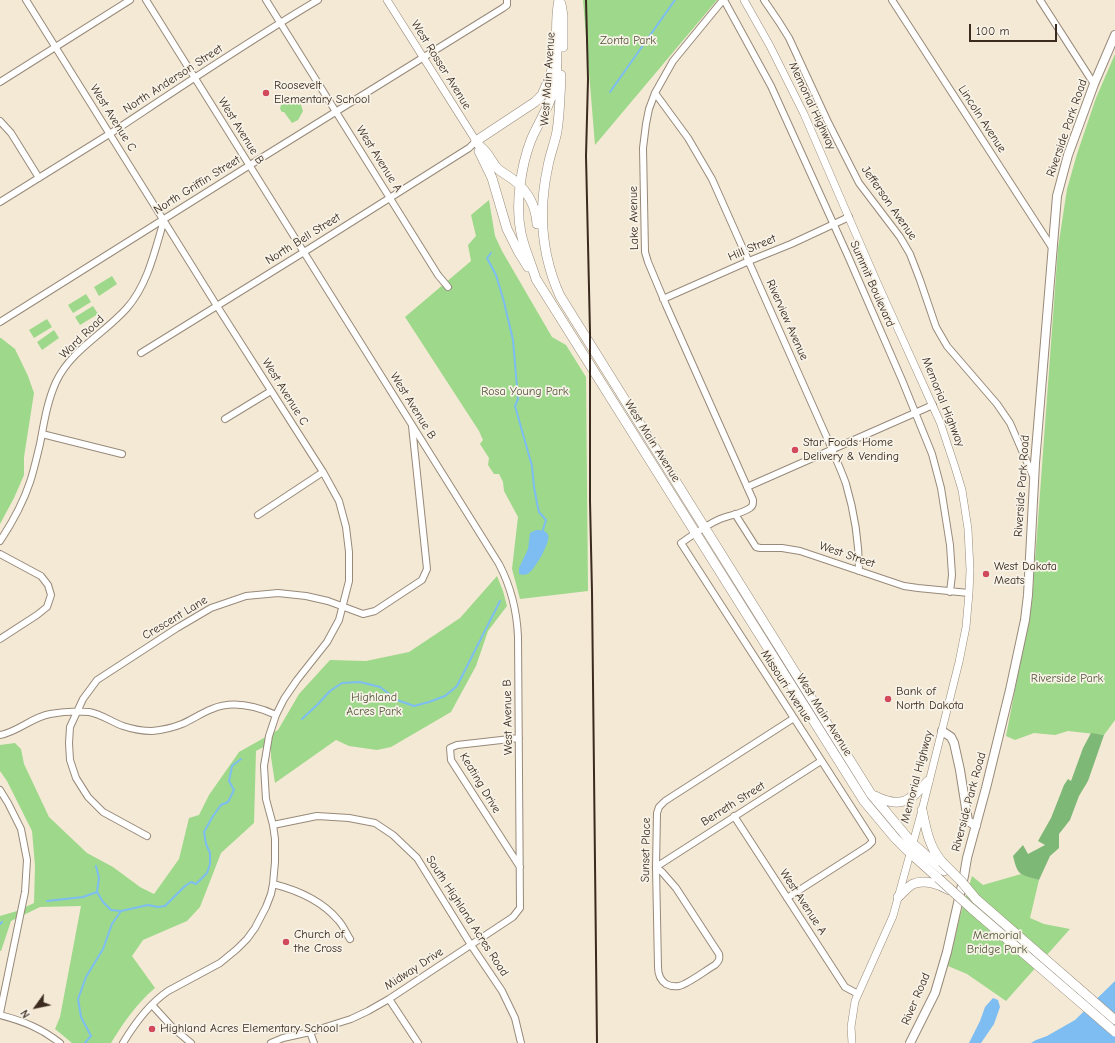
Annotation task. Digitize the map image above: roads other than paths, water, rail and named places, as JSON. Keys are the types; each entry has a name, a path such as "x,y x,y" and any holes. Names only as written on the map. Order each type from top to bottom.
{"main road":[{"name":"West Main Avenue","path":"559,0 557,10 557,67 554,88 529,147 520,187 519,218 521,232 536,278 864,801 895,838 910,853"},
{"name":"West Main Avenue","path":"559,0 562,10 564,29 559,118 544,189 542,212 544,246 556,286 569,310 871,794 912,843"},
{"path":"477,144 542,96 551,74 554,39 557,26"},
{"name":"Riverside Park Road","path":"949,941 967,858 1008,697 1025,620 1028,596 1034,477 1057,196 1068,155 1094,84 1115,35"},
{"path":"477,144 485,151 498,168 515,182 529,198 535,210 543,261 556,286"},
{"path":"477,144 480,154 492,178 507,229 518,251 536,278"},
{"path":"942,731 951,737 954,743 968,822 976,826"},
{"path":"871,794 892,803 898,803 913,797 928,781"},
{"path":"922,810 928,837 934,850 942,862 976,899"},
{"name":"Memorial Highway","path":"912,843 941,874 954,892 1115,1032"},
{"name":"Memorial Highway","path":"910,853 976,899 1115,1020"},
{"path":"898,897 914,884 928,882 939,884 954,892"},
{"name":"River Road","path":"910,1043 935,993 949,941"}],"street":[{"name":"West Avenue C","path":"26,0 217,306 323,472 339,501 346,527 349,552 349,581 339,620 327,642 284,699 276,715 269,736 264,766 266,799 275,839 273,884 269,900 251,934 237,949 220,963 168,991 152,1005 133,1026 123,1043"},
{"path":"0,82 130,0"},
{"name":"West Avenue B","path":"146,0 499,564 509,586 518,628 520,867"},
{"name":"West Avenue A","path":"266,0 438,275 448,288"},
{"name":"North Anderson Street","path":"0,202 109,134 280,22 318,0"},
{"name":"West Rosser Avenue","path":"387,0 477,144"},
{"name":"Lake Avenue","path":"724,0 673,61 648,109 644,148 645,252 663,299 753,500 753,505 750,508 735,514"},
{"name":"Summit Boulevard","path":"724,0 771,86 902,380 932,454 941,488 950,545 952,575 950,592"},
{"name":"Memorial Highway","path":"744,0 770,46 804,114 933,405 949,446 962,490 969,546 970,570 966,627 960,662 910,853"},
{"name":"Jefferson Avenue","path":"764,0 780,22 789,38 830,126 859,183 900,237 910,254 936,327 947,346 997,404 1010,423 1034,477"},
{"name":"Lincoln Avenue","path":"892,0 1053,249"},
{"path":"1040,0 1094,84"},
{"name":"North Griffin Street","path":"0,322 336,111 497,12 505,6 507,1"},
{"name":"Riverview Avenue","path":"655,93 688,138 712,179 832,449 846,484 854,519 859,554 859,570"},
{"path":"0,121 11,133 39,178"},
{"name":"North Bell Street","path":"141,353 477,144"},
{"name":"Hill Street","path":"663,299 791,244 849,217"},
{"name":"Ward Road","path":"0,542 18,510 30,482 50,397 57,381 76,354 122,314 140,290 164,220"},
{"path":"225,419 271,391"},
{"path":"747,487 933,405"},
{"name":"Crescent Lane","path":"147,836 103,812 88,797 76,778 70,760 70,726 84,699 97,680 177,628 212,608 246,596 278,593 306,596 328,601 363,614 375,611 422,580 427,569 412,424"},
{"path":"42,434 122,454"},
{"path":"258,515 323,472"},
{"path":"696,533 720,519 735,514"},
{"name":"West Street","path":"735,514 756,547 782,548 800,551 904,586 969,593"},
{"name":"Missouri Avenue","path":"696,533 681,543 870,836 872,842 787,898"},
{"path":"0,554 41,576 48,585 51,595 47,607 0,639"},
{"path":"0,735 19,729 34,719 48,714 64,712 89,712 124,726 145,731 164,730 183,724 213,708 228,705 243,705 262,709 276,715"},
{"name":"Sunset Place","path":"656,867 676,888 718,954 718,962 679,986 671,986 664,982 659,975 658,967 656,867 658,810 662,804 794,718"},
{"name":"Keating Drive","path":"519,738 457,745 450,748 451,760 520,867"},
{"name":"Berreth Street","path":"656,867 822,761"},
{"path":"0,790 21,829 27,860 25,892 0,1014 32,1025 60,1043"},
{"name":"South Highland Acres Road","path":"273,826 317,816 349,818 375,823 393,835 417,858 471,945 502,991 515,1018 521,1043"},
{"name":"West Avenue A","path":"734,816 845,987 858,994"},
{"path":"852,1043 852,1020 854,1007 858,994 893,916 910,853"},
{"name":"Midway Drive","path":"271,1043 283,1038 310,1032 351,1019 368,1011 389,999 513,917 520,908 520,867"},
{"path":"273,884 287,887 321,903 339,920 350,939"},
{"path":"389,999 418,1043"},
{"path":"152,1005 173,1028 191,1043"},
{"path":"310,1032 314,1043"}],"water":[{"path":"536,530 546,532 548,535 548,542 541,557 531,572 523,575 519,574 519,568 528,549 530,533"},
{"path":"1115,981 1115,1043 1031,1043 1047,1036 1075,1020"},
{"path":"993,998 998,1000 1000,1007 994,1024 981,1043 969,1043 985,1007"}],"waterway":[{"path":"610,92 675,0"},
{"path":"491,253 487,258 496,275 513,340 518,399 515,406 532,466 539,512 546,520 542,533"},
{"path":"302,719 330,691 342,683 360,682 380,687 397,700 414,706 445,696 457,686 500,601"},
{"path":"85,1043 91,1036 81,1017 78,999 86,977 103,949 112,924 121,911 148,905 158,907 165,906 185,886 191,882 196,884 207,873 210,864 210,853 206,844 204,832 221,805 228,802 234,790 229,781 232,766 241,759"},
{"path":"96,866 99,878 97,892 103,902 111,910 121,911"},
{"path":"47,901 83,897 97,892"}],"railway":[{"path":"586,0 588,79 586,156 590,332 590,501 597,1043"}],"place":[{"name":"Roosevelt Elementary School","path":"266,93"},
{"name":"Star Foods Home Delivery & Vending","path":"795,450"},
{"name":"West Dakota Meats","path":"986,574"},
{"name":"Bank of North Dakota","path":"888,699"},
{"name":"Church of the Cross","path":"286,942"},
{"name":"Highland Acres Elementary School","path":"152,1029"}],"park label":[{"name":"Zonta Park","path":"628,41"},
{"name":"Rosa Young Park","path":"525,392"},
{"name":"Riverside Park","path":"1067,679"},
{"name":"Highland Acres Park","path":"374,705"},
{"name":"Memorial Bridge Park","path":"997,943"}]}
